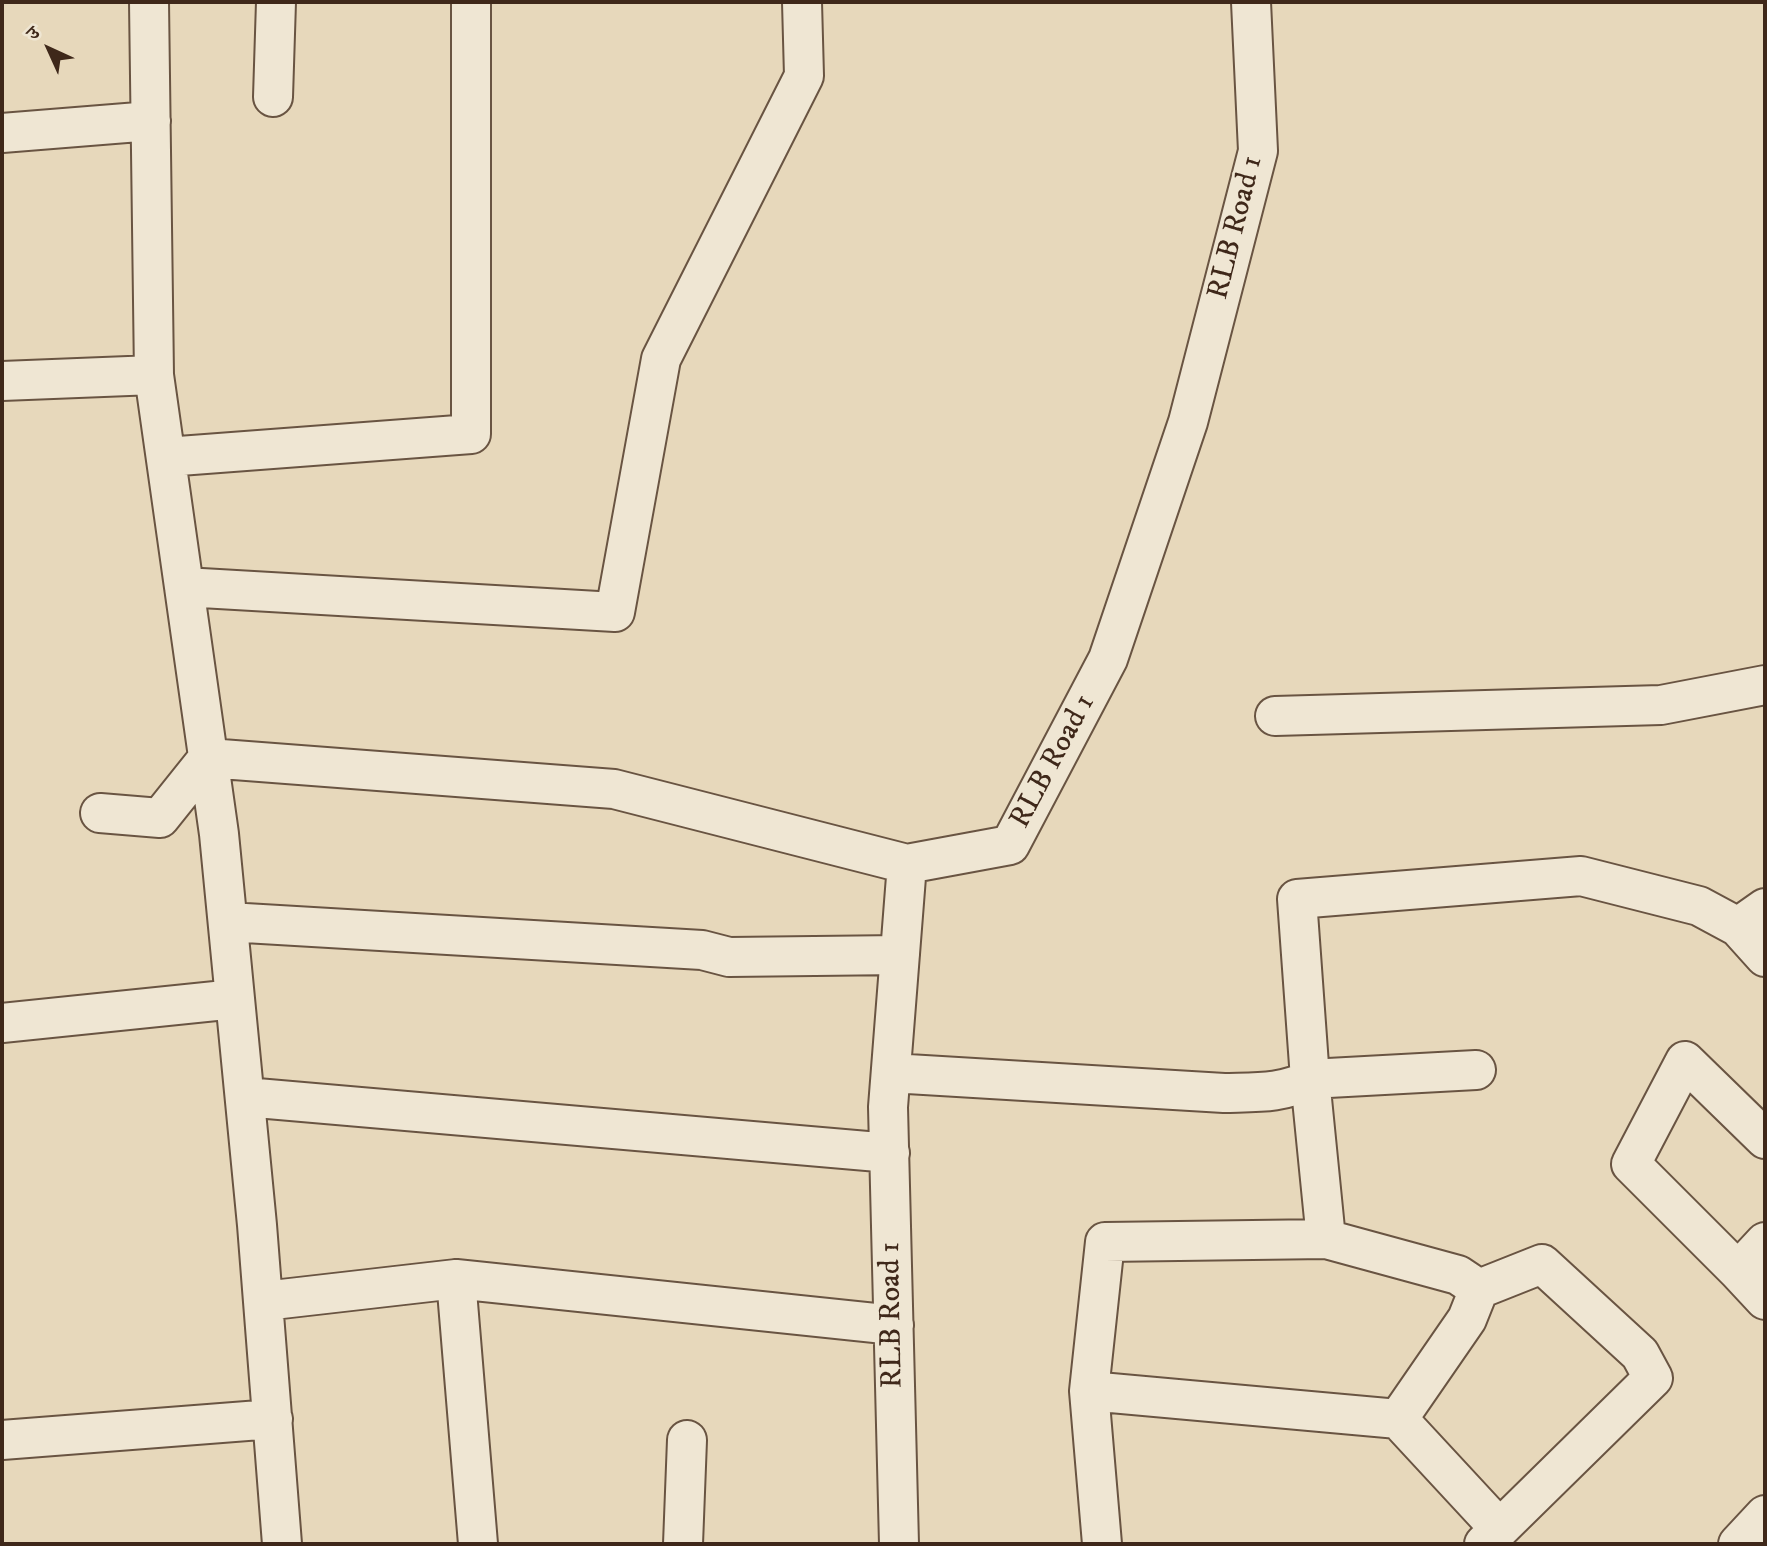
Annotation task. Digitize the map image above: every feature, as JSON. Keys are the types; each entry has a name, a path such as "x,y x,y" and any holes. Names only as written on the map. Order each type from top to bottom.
{"street":[{"path":"149,2 154,375 208,758 228,922 264,1301 282,1544"},
{"path":"272,97 276,2"},
{"path":"166,457 471,434 471,2"},
{"path":"184,587 615,612 661,359 804,76 802,2"},
{"name":"RLB Road 1","path":"898,1544 888,1108 906,864 1010,845 1108,659 1188,422 1258,151 1251,2"},
{"path":"2,133 151,121"},
{"path":"2,381 154,375"},
{"path":"1275,716 1661,705 1765,685"},
{"path":"208,758 614,789 906,864"},
{"path":"100,813 160,818 208,758"},
{"path":"1326,1239 1310,1079 1297,899 1581,876 1752,918 1765,957"},
{"path":"228,922 702,950 729,957 900,955"},
{"path":"2,1023 235,999"},
{"path":"1765,1139 1685,1060 1631,1164 1765,1300"},
{"path":"891,1073 1224,1093 1274,1092 1310,1079 1476,1070"},
{"path":"245,1097 890,1153"},
{"path":"1102,1544 1089,1391 1105,1242 1326,1239 1458,1275 1479,1289"},
{"path":"1738,1270 1765,1242"},
{"path":"1089,1391 1398,1419 1492,1536 1653,1378 1640,1354 1542,1264 1479,1289 1467,1319 1398,1419"},
{"path":"264,1301 456,1279 894,1325"},
{"path":"456,1279 478,1544"},
{"path":"2,1440 273,1419"},
{"path":"683,1544 687,1440"}]}
